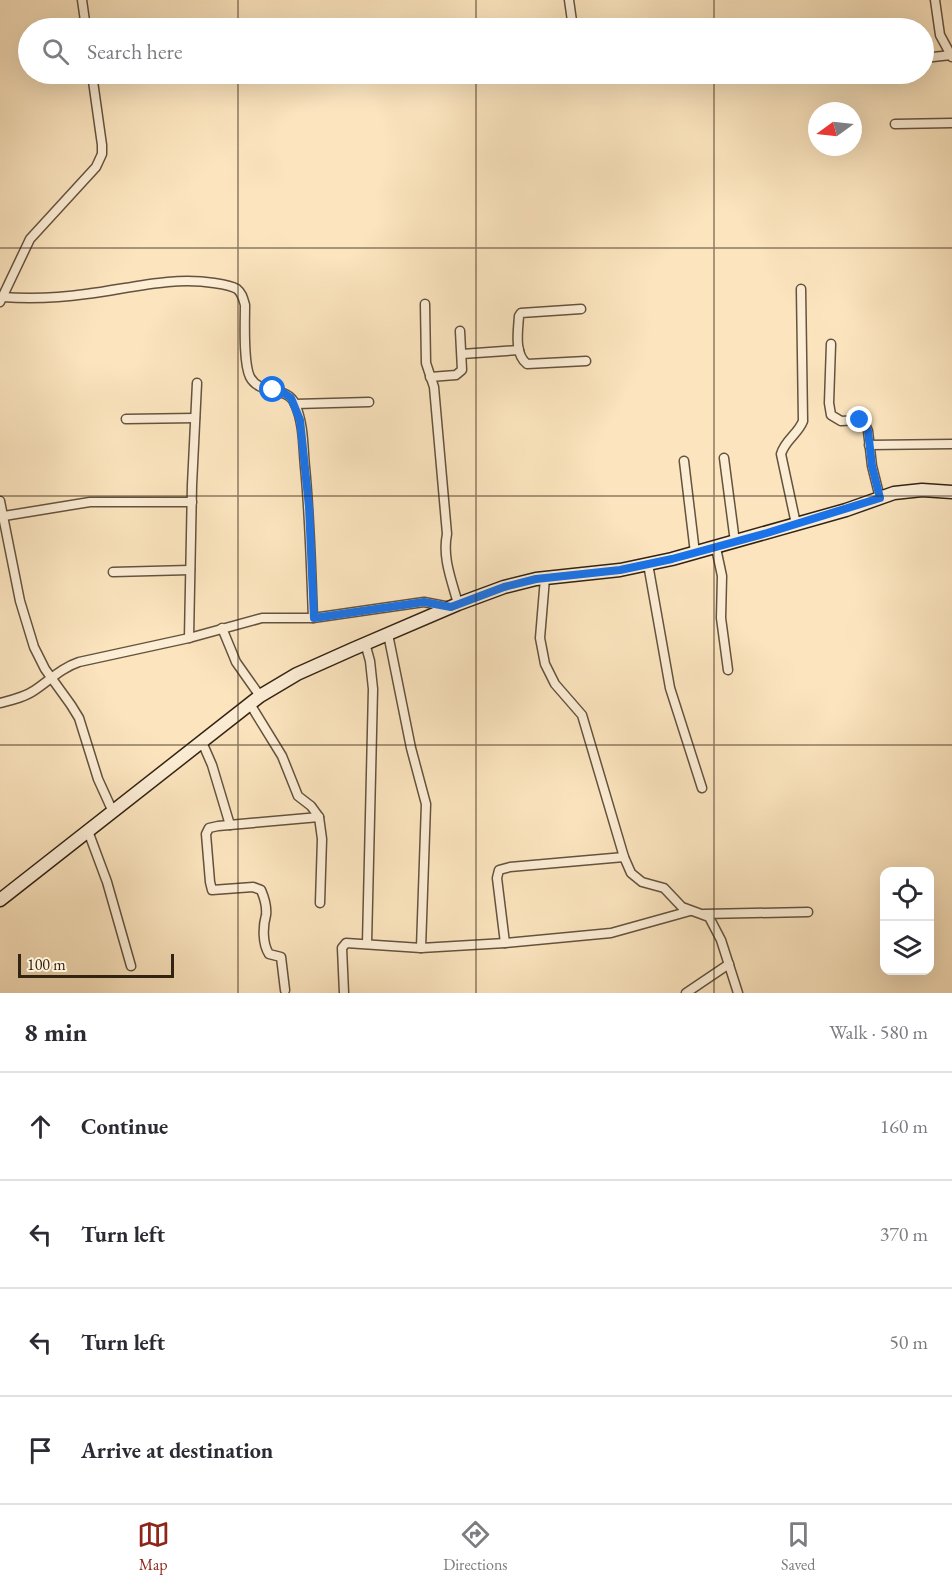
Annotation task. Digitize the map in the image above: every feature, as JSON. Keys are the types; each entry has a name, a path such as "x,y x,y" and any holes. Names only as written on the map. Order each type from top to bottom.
{"main road":[{"path":"0,900 255,700 297,674 365,643 454,605 504,587 545,578 620,570 716,548 796,524 879,492 922,490 952,492"}],"street":[{"path":"82,0 85,18"},
{"path":"569,0 572,18"},
{"path":"934,57 952,56 940,35 935,0"},
{"path":"1,300 30,239 96,167 102,154 93,84"},
{"path":"895,124 952,123"},
{"path":"1,300 65,297 198,280 233,287 243,296 247,369 251,379 265,389 284,393 291,398 295,404 303,437 314,618"},
{"path":"796,524 781,454 785,443 798,430 803,421 801,289"},
{"path":"0,703 34,691 68,665 189,638 262,618 314,618 424,602 454,605 446,555 447,534 434,387 426,363 425,304"},
{"path":"580,309 521,313 519,350 523,362 530,365 586,361"},
{"path":"430,377 460,373 463,366 460,331"},
{"path":"831,344 829,404 831,414 841,421 860,420 864,422 868,431 874,476 879,492"},
{"path":"462,354 519,350"},
{"path":"189,638 196,384"},
{"path":"295,404 369,402"},
{"path":"126,419 195,418"},
{"path":"869,445 951,444"},
{"path":"724,458 735,542"},
{"path":"684,461 695,553"},
{"path":"0,501 28,630 40,661 78,718 98,779 113,812"},
{"path":"4,516 90,502 192,502"},
{"path":"716,548 722,576 721,618 728,670"},
{"path":"648,564 670,688 702,788"},
{"path":"113,572 190,570"},
{"path":"545,578 540,638 544,664 555,684 582,715 624,858 631,873 642,882 664,888 682,907 703,914 808,912"},
{"path":"222,628 282,756 298,796 311,806 319,817 322,840 320,903"},
{"path":"388,634 411,748 426,804 421,948"},
{"path":"365,643 373,689 368,944"},
{"path":"202,742 212,765 230,825"},
{"path":"285,990 281,957 269,954 266,950 263,922 266,909 261,890 253,886 215,891 210,888 207,830 212,827 319,817"},
{"path":"88,831 107,882 130,966"},
{"path":"505,943 497,878 499,870 510,867 624,858"},
{"path":"344,993 344,945 346,942 421,948 505,943 610,933 690,911"},
{"path":"703,914 713,923 738,993"},
{"path":"686,993 729,964"}],"route":[{"path":"273,390 291,398 300,420 309,507 314,618 406,603 436,603 451,607 504,587 536,579 620,570 672,559 846,510 880,498 872,466 868,431 864,422 860,420"}]}
